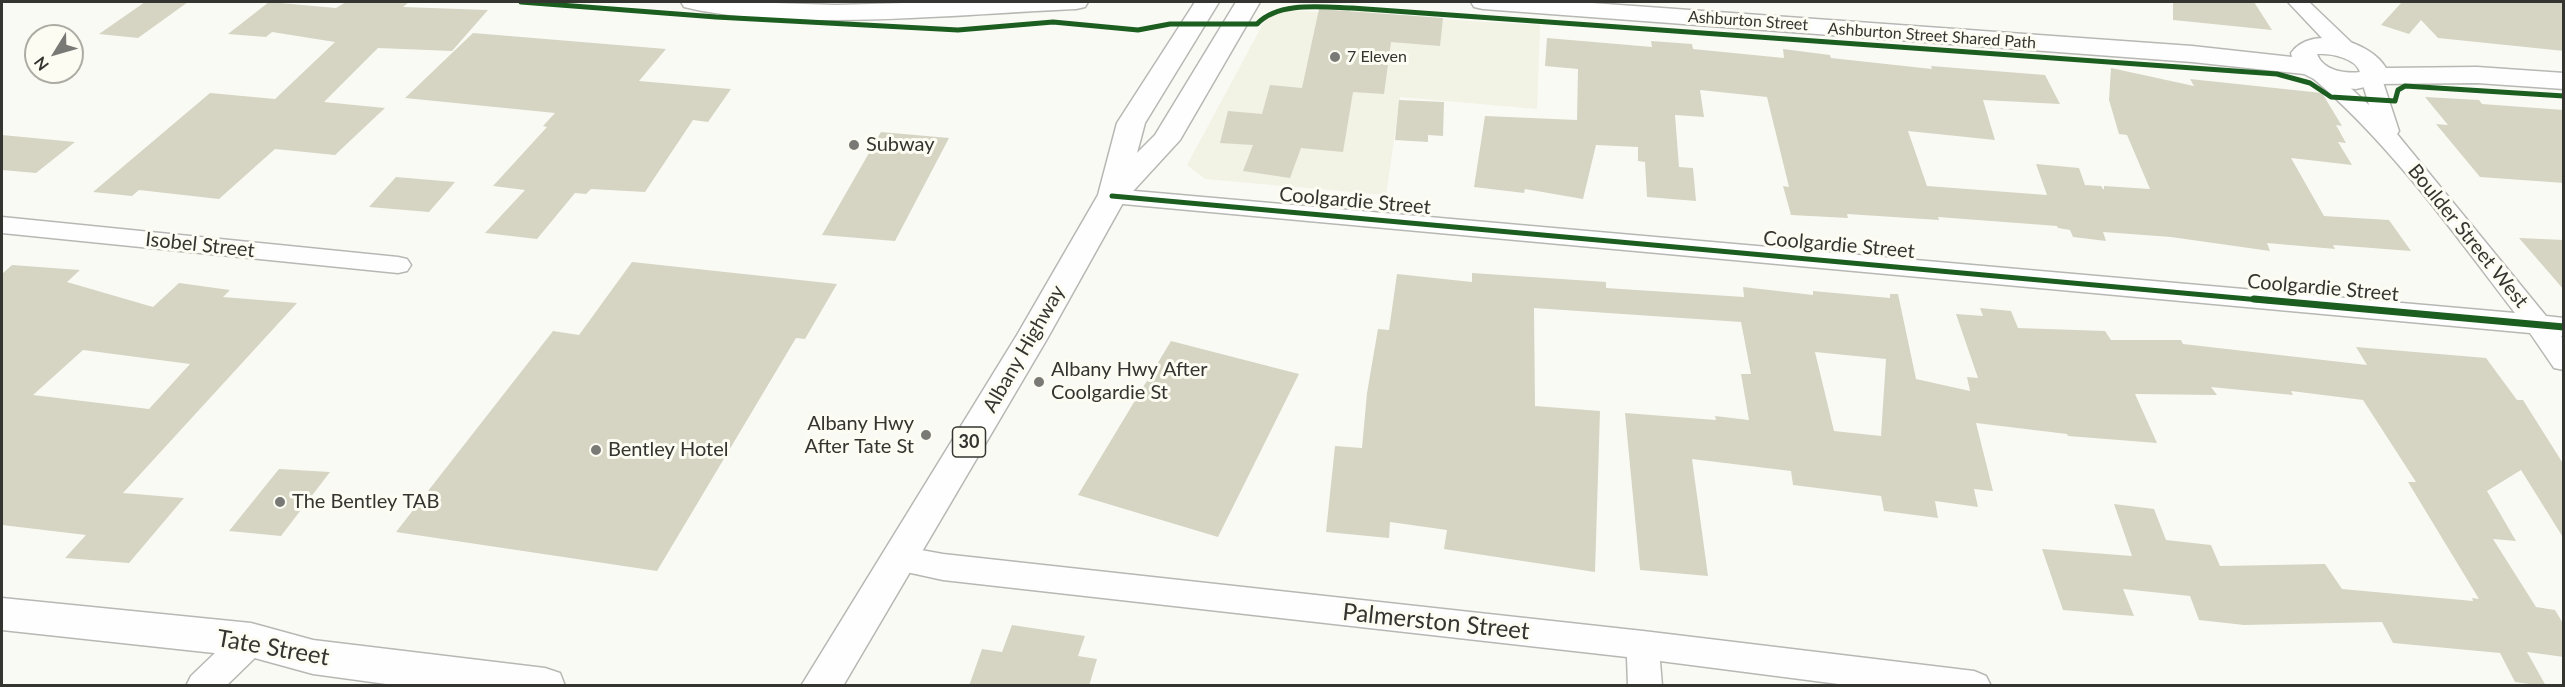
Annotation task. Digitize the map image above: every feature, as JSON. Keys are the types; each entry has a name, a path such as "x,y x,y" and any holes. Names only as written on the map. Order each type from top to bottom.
{"main road":[{"path":"693,2 729,8 847,14 1076,2"},
{"name":"Albany Highway","path":"1112,196 1131,123 1207,2"},
{"name":"Albany Highway","path":"821,686 1031,339 1112,196 1166,140 1248,2"},
{"name":"Ashburton Street","path":"1484,2 2192,54 2313,60"},
{"path":"2477,75 2322,46 2313,60 2350,81 2373,77 2477,75 2564,81"},
{"path":"2350,51 2369,62 2376,72 2373,77"},
{"name":"Tate Street","path":"2,614 251,640 313,657 545,686"}],"street":[{"path":"2290,2 2307,36 2313,60"},
{"path":"2298,2 2350,51"},
{"name":"Boulder Street West","path":"2313,60 2392,141 2538,324 2564,361"},
{"name":"Boulder Street West","path":"2373,77 2392,141"},
{"name":"Coolgardie Street","path":"1112,196 2564,327"},
{"name":"Isobel Street","path":"2,225 398,265"},
{"name":"Palmerston Street","path":"899,559 943,567 1643,645 1974,686"},
{"path":"203,686 251,640"},
{"path":"1643,645 1645,686"}],"shaded area":[{"path":"1287,10 1540,25 1537,109 1400,97 1386,195 1205,179 1187,165 1265,20 1277,12"}],"building":[{"path":"145,2 188,2 138,38 99,34"},
{"path":"269,2 336,8 346,2 409,2 403,7 488,10 452,51 378,48 324,102 385,108 335,155 275,149 219,199 139,190 132,196 93,192 210,93 275,99 335,42 272,32 266,37 228,34"},
{"path":"2173,2 2254,2 2272,30 2173,20"},
{"path":"2402,2 2564,2 2564,51 2438,38 2421,20 2409,34 2381,25"},
{"path":"1319,9 1443,18 1440,46 1391,42 1384,94 1353,92 1343,152 1301,148 1290,178 1243,171 1253,145 1220,143 1228,111 1262,114 1270,85 1302,88"},
{"path":"473,33 666,49 639,81 731,89 708,122 693,120 645,192 591,189 586,194 575,193 537,239 485,233 525,190 493,186 547,127 543,126 555,113 405,98"},
{"path":"1547,38 1652,47 1651,41 1692,44 1693,49 1784,58 1783,49 1830,55 1831,58 1932,69 1931,66 2045,75 2060,104 1983,100 1995,140 1908,131 1927,186 2047,195 2036,164 2079,168 2085,185 2101,186 2104,190 2104,186 2150,189 2127,135 2119,134 2109,100 2111,68 2194,86 2190,79 2322,93 2342,126 2336,125 2346,143 2338,142 2352,165 2291,158 2324,216 2389,220 2411,251 2333,245 2335,249 2267,243 2270,251 2171,237 2103,232 2106,241 2073,237 2070,230 2057,226 1938,217 1939,220 1847,214 1848,218 1791,215 1783,186 1789,187 1767,97 1700,90 1704,117 1675,115 1679,167 1693,168 1696,201 1647,197 1645,162 1638,161 1638,147 1596,145 1583,199 1525,189 1524,193 1474,187 1485,116 1577,120 1578,69 1545,66"},
{"path":"2425,97 2479,100 2482,104 2564,110 2564,183 2480,177 2436,124 2448,125"},
{"path":"1399,100 1444,102 1443,136 1428,135 1428,142 1395,140"},
{"path":"881,132 949,138 895,241 822,235"},
{"path":"2,135 75,142 36,173 2,170"},
{"path":"396,177 455,182 429,212 369,207"},
{"path":"2519,238 2564,240 2564,290"},
{"path":"632,262 837,284 805,339 796,338 657,571 396,532 553,331 579,335"},
{"path":"12,265 80,270 67,282 153,307 179,283 230,290 223,297 297,303 123,493 184,498 129,563 65,558 86,535 2,525 2,274","holes":["83,350 190,364 149,409 33,395"]},
{"path":"1472,273 1606,282 1606,288 1744,297 1743,287 1813,295 1813,291 1890,298 1890,294 1898,294 1916,379 1970,391 1967,377 1978,378 1956,314 1983,316 1980,308 2011,311 2018,328 2105,331 2111,340 2181,340 2183,344 2367,365 2356,347 2486,358 2517,400 2523,400 2564,465 2564,539 2521,470 2487,491 2516,541 2493,539 2536,607 2555,610 2564,625 2564,657 2527,652 2546,686 2543,686 2515,682 2500,653 2393,643 2382,622 2244,625 2199,620 2190,596 2123,589 2134,616 2063,610 2042,549 2132,556 2114,504 2154,509 2166,540 2211,545 2220,566 2325,564 2342,589 2473,601 2472,598 2479,599 2408,482 2416,482 2363,400 2291,391 2293,395 2211,387 2217,395 2135,394 2157,443 2068,436 2067,434 1976,423 1993,491 1974,489 1978,507 1935,501 1938,518 1884,511 1881,496 1793,485 1791,471 1692,459 1708,576 1640,570 1625,413 1716,420 1715,416 1749,420 1741,374 1751,374 1741,322 1534,308 1535,406 1600,411 1595,572 1444,549 1447,530 1390,522 1389,538 1326,532 1335,446 1362,448 1367,393 1378,329 1389,330 1397,274 1472,282","holes":["1815,352 1886,359 1881,436 1834,431"]},
{"path":"1171,341 1299,374 1218,537 1078,495"},
{"name":"The Bentley TAB","path":"279,469 330,472 281,536 229,531"},
{"path":"1012,625 1085,636 1078,656 1097,659 1089,686 969,686 982,649 1002,652"}],"cycle path":[{"name":"Ashburton Street Shared Path","path":"521,2 716,17 958,30 1053,22 1138,30 1170,24 1257,24 1264,16 1294,9 1352,8 2277,74 2310,83 2331,97 2395,101 2398,90 2405,86 2564,96"},
{"path":"1112,196 2564,327"}],"place":[{"name":"7 Eleven","path":"1335,57"},
{"name":"Subway","path":"854,145"},
{"name":"Albany Hwy After Coolgardie St","path":"1039,382"},
{"name":"Albany Hwy After Tate St","path":"926,435"},
{"name":"Bentley Hotel","path":"596,450"},
{"name":"The Bentley TAB","path":"280,502"}]}
